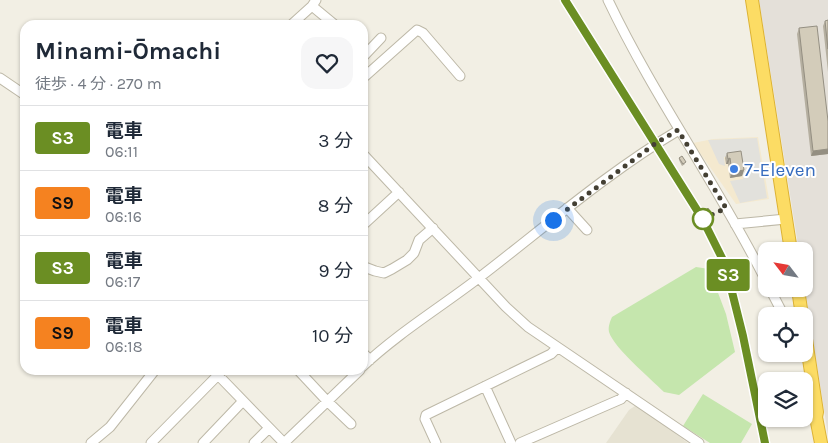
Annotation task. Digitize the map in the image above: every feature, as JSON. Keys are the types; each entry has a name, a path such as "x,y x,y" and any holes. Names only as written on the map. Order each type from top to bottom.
{"highway":[{"path":"745,0 782,219 788,242"},
{"path":"752,0 782,219 783,242"},
{"path":"803,362 813,414 816,417"},
{"path":"809,362 821,443"}],"street":[{"path":"608,0 648,77 735,224 758,267"},
{"path":"296,20 314,3 330,20"},
{"path":"368,74 417,30 423,33 460,76"},
{"path":"368,51 381,38"},
{"path":"0,78 20,92"},
{"path":"370,360 382,348 480,278 567,208 656,143 678,130"},
{"path":"368,160 506,307 528,326 557,348 699,443"},
{"path":"368,220 399,192"},
{"path":"567,208 587,230"},
{"path":"735,224 782,219"},
{"path":"368,268 384,273 407,260 414,252 419,240 433,228"},
{"path":"436,443 425,416 552,354 557,348"},
{"path":"91,443 110,427 151,375"},
{"path":"150,443 218,375"},
{"path":"222,375 243,401 284,443 355,375"},
{"path":"304,375 351,424"},
{"path":"485,386 511,443"},
{"path":"520,443 622,399 626,393"},
{"path":"204,443 243,401"},
{"path":"254,443 269,428"}],"shaded area":[{"path":"759,0 828,0 828,435 813,340 813,307 808,307 806,298 813,297 813,242 798,242"},
{"path":"758,137 769,199 736,204 693,143 713,139"},
{"path":"757,138 767,198 740,203 730,181 743,179 741,156 724,157 725,166 719,164 708,140"},
{"path":"638,406 688,443 606,443 629,410"}],"green space":[{"path":"696,267 709,269 726,314 735,352 679,395 664,392 633,363 612,339 609,326 612,317"},
{"path":"703,394 752,424 741,443 710,443 683,426"}],"building":[{"path":"828,20 828,49 825,21"},
{"path":"817,26 828,121 828,149 813,151 799,28"},
{"path":"741,151 744,170 732,172 730,158 728,159 727,153"},
{"path":"682,156 686,162 683,164 679,158"},
{"path":"708,208 712,214 709,217 705,211"}],"railway":[{"path":"565,0 702,217 725,264 743,336 765,443"}],"train":[{"name":"S3","path":"565,0 702,218 725,264 743,336 765,443"}],"place":[{"name":"7-Eleven","path":"734,169"}],"route":[{"path":"553,220 656,143 678,130 726,208 703,219"}]}
